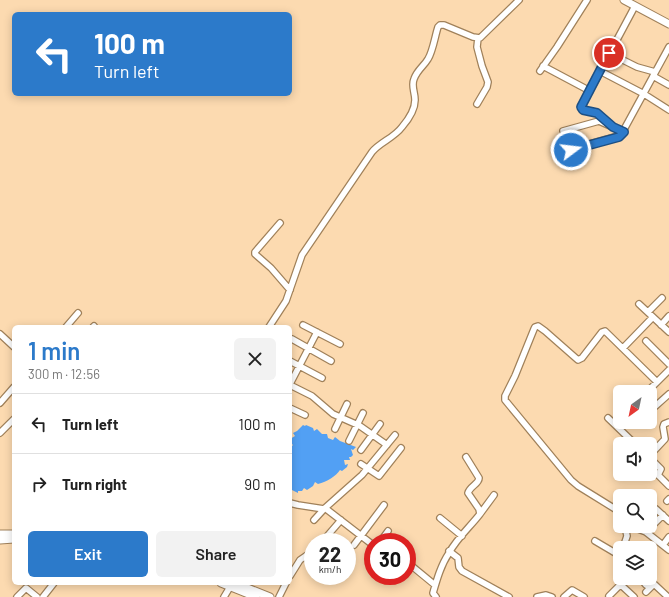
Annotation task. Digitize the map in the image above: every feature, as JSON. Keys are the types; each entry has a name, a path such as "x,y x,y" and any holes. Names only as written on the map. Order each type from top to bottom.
{"main road":[{"path":"624,0 669,22"},
{"path":"629,0 669,22"},
{"path":"0,534 12,534"},
{"path":"0,540 12,539"},
{"path":"233,585 256,597"},
{"path":"233,585 270,597"}],"street":[{"path":"270,325 286,301 302,255 376,146 396,134 402,128 412,111 415,100 413,81 419,70 429,58 438,27 440,25 444,25 478,38 483,37 519,0"},
{"path":"540,71 587,0"},
{"path":"613,127 597,113 581,107 635,6"},
{"path":"477,104 487,87 488,82 477,47 478,38"},
{"path":"571,150 619,137 624,132 669,47"},
{"path":"609,53 654,74 669,85"},
{"path":"544,66 590,91"},
{"path":"600,71 644,94 669,110"},
{"path":"563,131 599,121 624,132"},
{"path":"280,223 255,252 255,254 271,268 290,290"},
{"path":"648,312 662,298"},
{"path":"639,304 669,332"},
{"path":"68,325 78,314"},
{"path":"661,325 669,316"},
{"path":"623,348 654,317"},
{"path":"303,325 340,344"},
{"path":"613,508 571,480 504,398 535,326 538,326 545,331 578,360 582,358 603,331 623,348 657,382"},
{"path":"292,382 317,332"},
{"path":"0,334 12,345"},
{"path":"292,339 331,361"},
{"path":"646,341 669,364"},
{"path":"292,362 322,378"},
{"path":"654,385 669,370"},
{"path":"292,387 312,396 330,412 356,425 387,445"},
{"path":"0,403 12,389"},
{"path":"657,405 669,394"},
{"path":"335,430 348,404"},
{"path":"292,409 305,415"},
{"path":"349,441 362,413"},
{"path":"608,418 627,437"},
{"path":"0,433 12,421"},
{"path":"657,449 665,439 664,424 669,422"},
{"path":"361,450 380,424"},
{"path":"314,520 368,469 395,434"},
{"path":"361,464 379,476 401,448"},
{"path":"466,457 479,478 478,481 470,488 468,493 479,509 480,514"},
{"path":"657,465 661,470 658,475 669,486"},
{"path":"436,597 434,593 435,585 449,551 494,495"},
{"path":"292,504 324,509 364,538"},
{"path":"356,542 384,505"},
{"path":"657,510 669,521"},
{"path":"657,521 663,515"},
{"path":"440,518 462,536"},
{"path":"330,533 341,520"},
{"path":"647,533 669,550"},
{"path":"663,545 669,537"},
{"path":"595,540 613,551"},
{"path":"449,551 458,558 459,567 462,571 509,597"},
{"path":"292,573 300,560 304,557"},
{"path":"416,569 435,585"},
{"path":"646,592 654,584 668,597"},
{"path":"43,597 52,585"},
{"path":"224,597 233,585"},
{"path":"279,597 285,585"},
{"path":"609,596 621,585 634,597"},
{"path":"17,597 26,588 37,597"},
{"path":"564,597 570,591 574,590 584,597"},
{"path":"538,597 546,595 552,597"}],"water":[{"path":"303,425 306,425 313,428 314,431 317,429 322,434 327,434 328,438 333,440 335,437 340,441 356,447 353,450 351,449 353,455 349,457 350,460 344,460 345,465 348,464 342,471 340,470 334,477 325,482 318,484 315,482 313,486 307,490 304,488 302,491 298,491 298,493 292,490 292,438 295,436 293,433"}],"route":[{"path":"571,150 619,137 624,132 613,127 605,118 597,113 583,110 581,107 609,53"}]}
